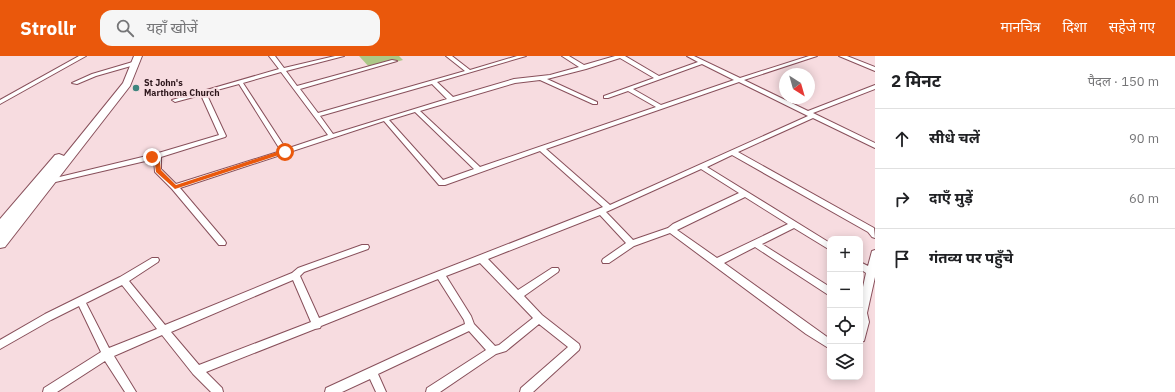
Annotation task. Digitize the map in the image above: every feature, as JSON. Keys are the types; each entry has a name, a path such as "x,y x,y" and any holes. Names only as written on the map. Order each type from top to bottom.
{"main road":[{"path":"0,243 127,84 134,60"},
{"path":"0,228 117,88 134,60"}],"street":[{"path":"0,102 83,56"},
{"path":"272,56 332,136"},
{"path":"174,100 283,70 341,56"},
{"path":"449,56 468,72"},
{"path":"316,115 523,56"},
{"path":"565,56 584,68"},
{"path":"175,187 385,119 514,81 540,78 584,68 621,56 658,78"},
{"path":"690,56 875,146"},
{"path":"385,119 442,184 739,80 814,56"},
{"path":"842,56 874,68"},
{"path":"75,83 134,60"},
{"path":"296,88 394,61"},
{"path":"606,97 702,62"},
{"path":"540,78 595,103"},
{"path":"433,81 452,100"},
{"path":"240,82 285,152"},
{"path":"197,372 605,210 811,114 875,87"},
{"path":"628,89 661,107"},
{"path":"36,184 157,156 223,136 203,93"},
{"path":"416,110 480,170"},
{"path":"542,149 605,210 631,244"},
{"path":"732,152 871,230 875,235"},
{"path":"157,156 158,170 175,187 222,243"},
{"path":"701,166 827,245"},
{"path":"606,262 631,244 672,230 676,226 744,194"},
{"path":"718,262 793,224"},
{"path":"672,230 718,262 778,310 829,344"},
{"path":"755,243 827,290"},
{"path":"48,392 107,354 295,275 301,270 365,247"},
{"path":"862,308 873,273 875,253"},
{"path":"482,259 540,318 575,347 525,392"},
{"path":"0,345 48,317 123,280 155,260"},
{"path":"863,267 873,273"},
{"path":"517,296 555,270"},
{"path":"295,275 317,325"},
{"path":"441,276 468,319 470,326 493,351"},
{"path":"123,280 164,329 197,372 218,392"},
{"path":"81,301 107,354 131,392"},
{"path":"431,392 493,351 502,348 540,318"},
{"path":"330,392 470,326"},
{"path":"372,372 381,392"}],"green space":[{"path":"359,56 399,56 403,60 371,69"}],"place":[{"name":"St John's Marthoma Church","path":"136,88"}],"route":[{"path":"152,157 157,156 158,170 175,187 285,152"}]}
